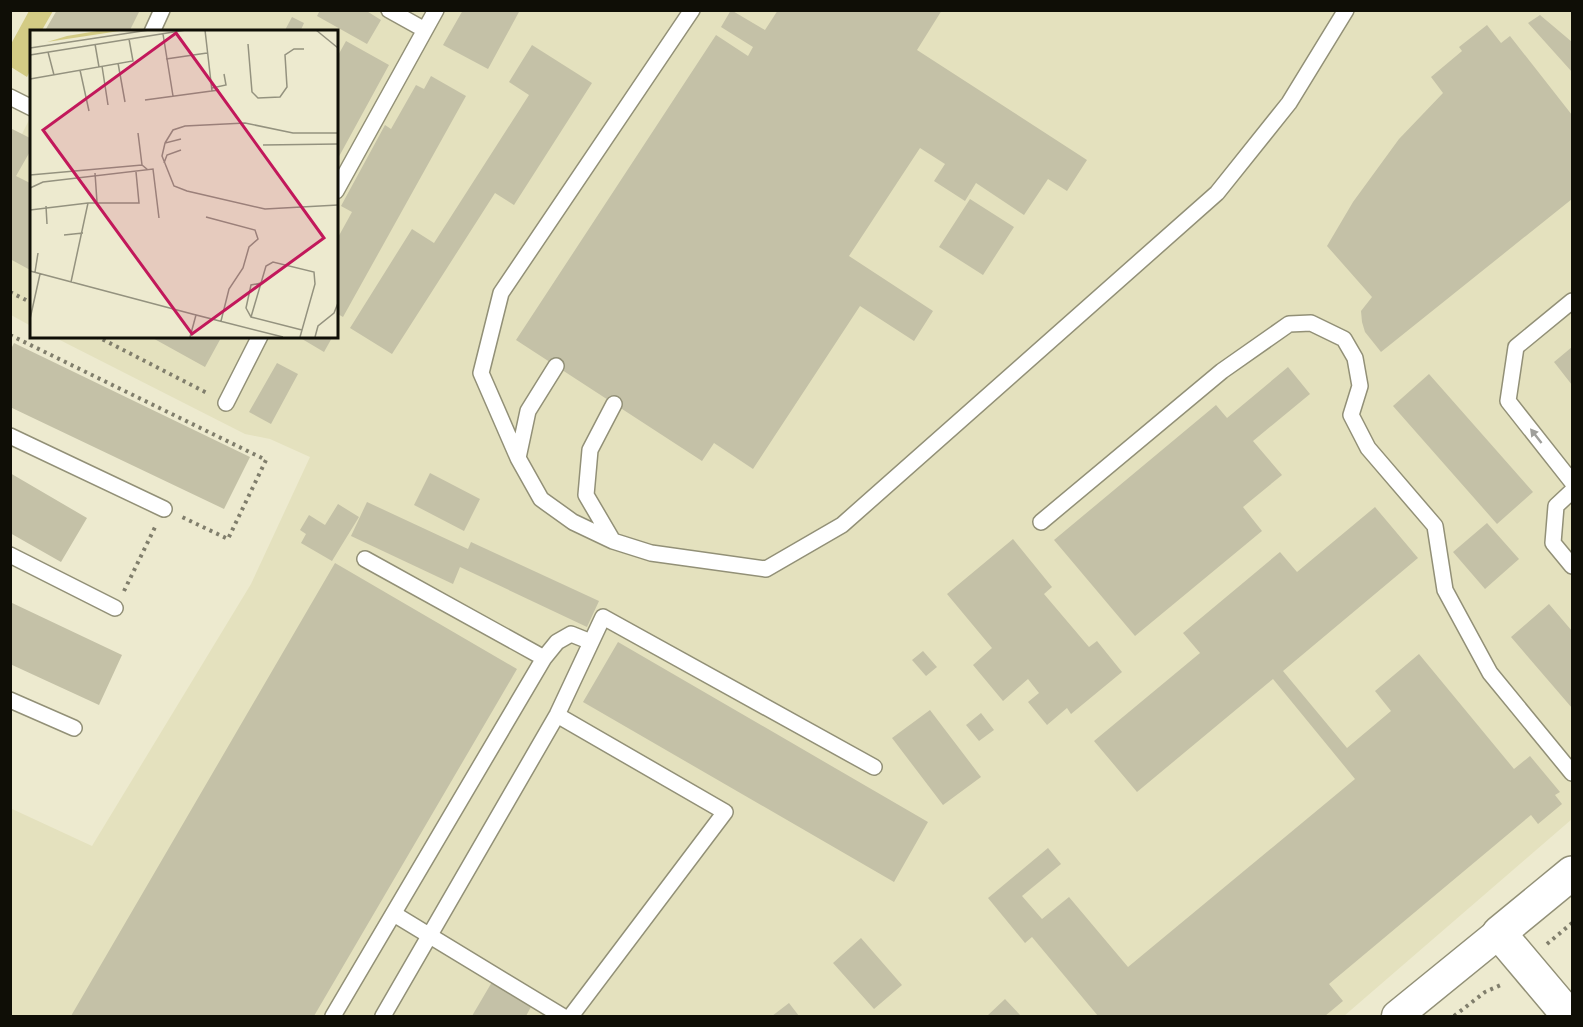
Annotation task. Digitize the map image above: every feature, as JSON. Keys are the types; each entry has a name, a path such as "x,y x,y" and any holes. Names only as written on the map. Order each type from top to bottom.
{"main road":[{"path":"1569,1017 1499,933 1572,873"}],"street":[{"path":"1397,1017 1499,933"}],"lane":[{"path":"153,30 162,10"},
{"path":"389,10 410,16 425,30"},
{"path":"338,187 436,10"},
{"path":"692,10 501,293 481,373 518,458 540,499 573,522 613,541 651,553 766,569 842,525 1217,193 1289,103 1346,10"},
{"path":"10,98 30,107"},
{"path":"1572,301 1516,347 1508,400 1572,482"},
{"path":"1041,522 1222,371 1289,324 1311,323 1344,339 1355,358 1360,386 1351,415 1368,448 1435,526 1446,590 1490,673 1572,773"},
{"path":"226,403 259,338"},
{"path":"518,458 528,411 556,366"},
{"path":"613,541 586,495 590,450 614,404"},
{"path":"10,436 164,509"},
{"path":"1572,491 1556,506 1553,543 1572,566"},
{"path":"10,555 115,608"},
{"path":"365,559 544,658"},
{"path":"383,1017 557,715 603,617 874,767"},
{"path":"333,1017 544,658 557,642 571,634 591,642"},
{"path":"10,700 74,728"},
{"path":"557,715 725,812 571,1017"},
{"path":"394,914 561,1017"}],"path":[{"path":"10,292 30,302"},
{"path":"10,336 266,460 228,539 164,509 115,608"},
{"path":"100,338 226,403"},
{"path":"1542,948 1572,923"},
{"path":"1454,1017 1485,992 1502,983 1509,992"}],"shaded area":[{"path":"29,11 53,11 42,30 30,30 30,71 27,77 11,67 11,44"},
{"path":"57,11 1572,11 1572,819 1344,1016 11,1016 10,808 92,846 251,584 310,457 270,439 245,434 56,338 338,338 338,30 46,29"},
{"path":"30,118 30,325 11,315 10,128 22,134"}],"building":[{"path":"57,10 140,10 130,30 46,29"},
{"path":"320,10 365,10 381,20 367,44 317,16"},
{"path":"463,10 520,10 488,69 443,45"},
{"path":"731,10 765,30 778,10 942,10 917,50 1087,160 1067,191 1048,179 1024,215 976,183 965,201 934,181 945,164 920,148 849,256 933,311 914,341 860,306 753,469 714,443 702,461 516,340 716,35 748,56 753,47 721,27"},
{"path":"1540,15 1572,42 1572,72 1528,23"},
{"path":"292,17 304,23 301,30 285,30"},
{"path":"1487,25 1501,43 1510,36 1572,115 1572,199 1381,352 1365,332 1362,322 1361,311 1372,297 1327,246 1353,202 1399,139 1443,93 1431,77 1462,51 1459,47"},
{"path":"346,41 389,65 338,158 338,55"},
{"path":"532,45 592,83 514,205 495,193 392,354 350,328 412,229 434,243 529,95 509,82"},
{"path":"431,76 466,96 343,317 338,314 338,237 352,212 341,206 385,125 391,129 416,85 424,89"},
{"path":"10,128 30,138 30,152 16,176 30,183 30,270 10,259"},
{"path":"970,199 1014,227 983,275 939,247"},
{"path":"153,338 221,338 205,367"},
{"path":"300,338 332,338 324,352"},
{"path":"14,343 250,457 224,509 10,407 10,351"},
{"path":"1572,347 1572,385 1554,362"},
{"path":"277,363 298,374 271,424 249,412"},
{"path":"1288,367 1310,394 1253,441 1282,475 1243,507 1262,531 1135,636 1054,540 1216,405 1227,418"},
{"path":"1429,374 1533,492 1497,524 1393,406"},
{"path":"10,473 87,518 61,562 10,533"},
{"path":"430,473 480,499 464,531 414,505"},
{"path":"367,502 468,549 471,542 599,601 587,627 460,567 453,584 351,536"},
{"path":"338,504 359,517 332,561 301,543 306,534 300,530 309,515 325,525"},
{"path":"1375,507 1418,558 1283,671 1347,748 1391,711 1375,691 1419,654 1514,769 1530,756 1560,792 1555,795 1562,804 1538,824 1531,815 1329,984 1343,1001 1325,1016 1098,1016 1032,937 1025,943 988,898 1048,848 1061,864 1022,896 1042,919 1069,897 1128,967 1355,779 1273,679 1137,792 1094,741 1200,653 1183,633 1280,552 1297,572"},
{"path":"1487,523 1519,559 1485,589 1453,552"},
{"path":"1013,539 1052,587 1044,594 1089,647 1097,641 1122,672 1071,714 1067,708 1047,725 1028,702 1039,693 1028,679 1003,701 973,665 992,648 947,594"},
{"path":"335,563 517,669 314,1016 71,1016"},
{"path":"10,602 122,655 99,705 10,664"},
{"path":"1549,604 1572,631 1572,708 1511,637"},
{"path":"618,642 928,822 894,882 583,702"},
{"path":"923,651 937,667 926,676 912,660"},
{"path":"930,710 981,777 943,805 892,738"},
{"path":"981,713 994,730 979,741 966,725"},
{"path":"861,938 902,985 874,1009 833,963"},
{"path":"492,982 532,1005 526,1016 472,1016"},
{"path":"1005,999 1021,1016 987,1016"},
{"path":"789,1003 799,1016 772,1016"}]}
